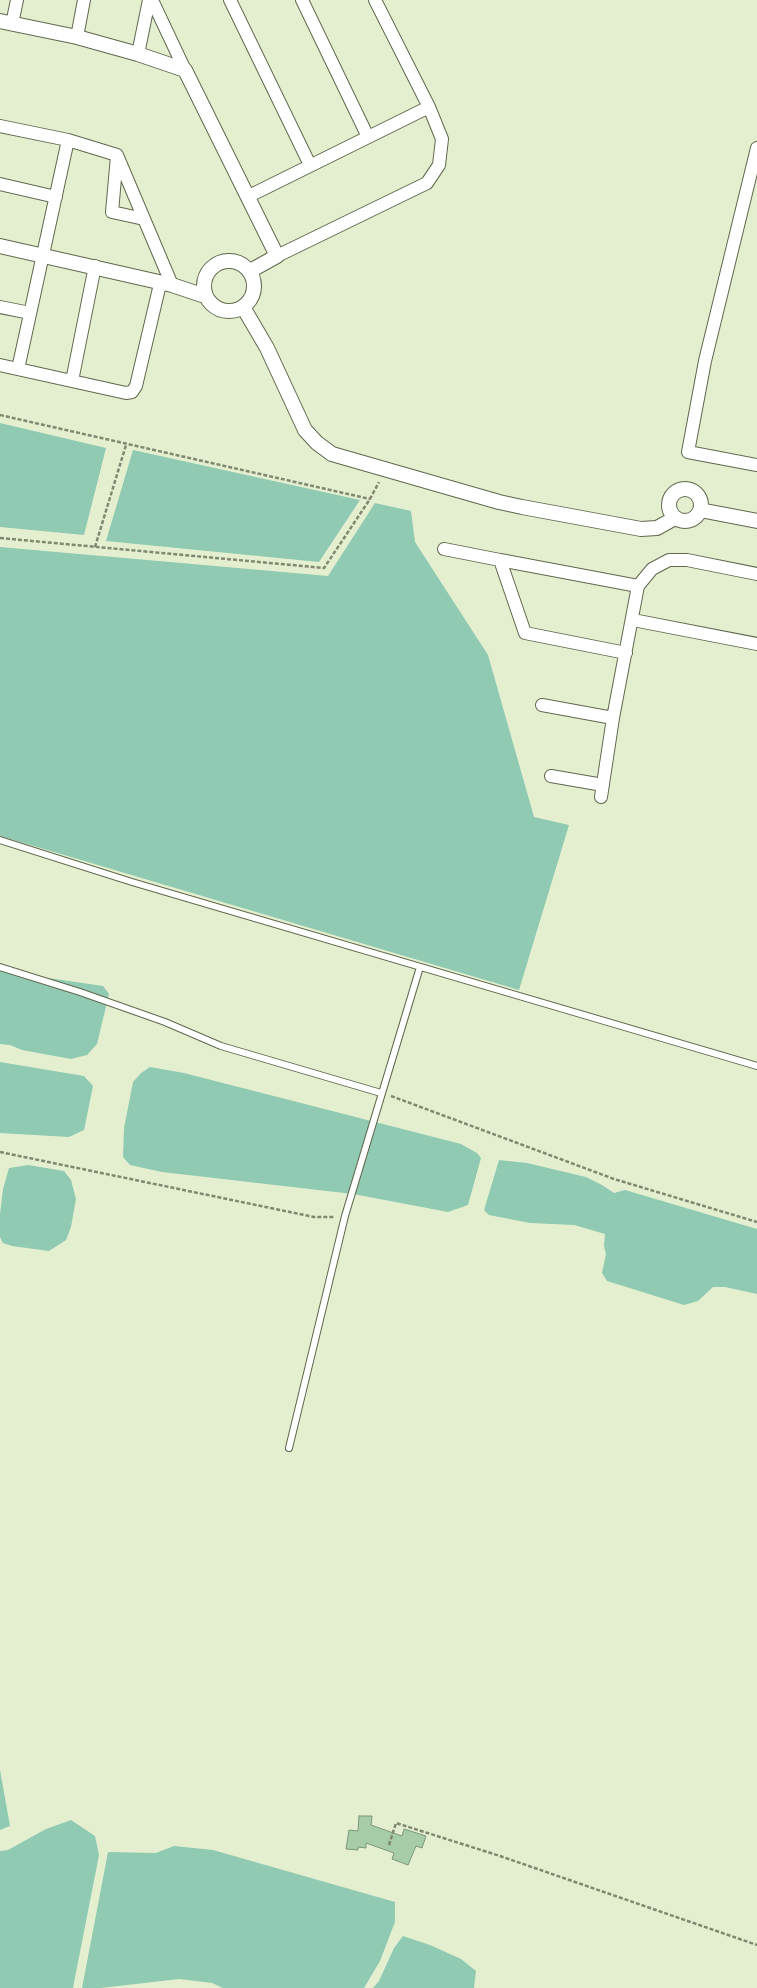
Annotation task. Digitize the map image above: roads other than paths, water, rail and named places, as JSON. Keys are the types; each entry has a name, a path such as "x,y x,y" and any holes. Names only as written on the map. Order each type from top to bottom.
{"street":[{"path":"17,0 6,23 77,37 138,54 185,70"},
{"path":"77,37 84,0"},
{"path":"138,54 149,0"},
{"path":"152,0 277,256"},
{"path":"230,0 310,165"},
{"path":"302,0 368,137"},
{"path":"250,271 277,256 427,183 439,165 442,139 429,107 375,0"},
{"path":"249,196 429,107"},
{"path":"0,126 68,140 117,155"},
{"path":"18,369 68,140"},
{"path":"757,148 704,361 688,452 757,465"},
{"path":"0,365 126,393 132,392 136,386 166,285 144,219 117,155"},
{"path":"117,155 112,212 144,219"},
{"path":"0,184 56,196"},
{"path":"0,246 95,266 206,296"},
{"path":"236,261 250,271 253,278 254,290 249,302 236,311 219,309 212,305 206,296 204,281 208,273 220,262 236,261"},
{"path":"72,381 95,266"},
{"path":"0,307 30,313"},
{"path":"243,307 267,348 305,430 317,443 332,454 499,502 641,529 657,528 675,518"},
{"path":"684,489 696,494 700,504 700,510 692,519 686,521 675,518 669,508 669,501 677,491 684,489"},
{"path":"700,510 757,521"},
{"path":"444,549 638,586"},
{"path":"500,560 525,633 626,653"},
{"path":"551,776 602,791 613,718 633,620 638,586 652,569 669,560 687,560 757,574"},
{"path":"633,620 757,644"},
{"path":"542,705 613,718"}],"lane":[{"path":"0,840 139,884 757,1066"},
{"path":"289,1448 345,1216 420,966"},
{"path":"0,967 80,992 165,1022 221,1046 381,1092"}]}
